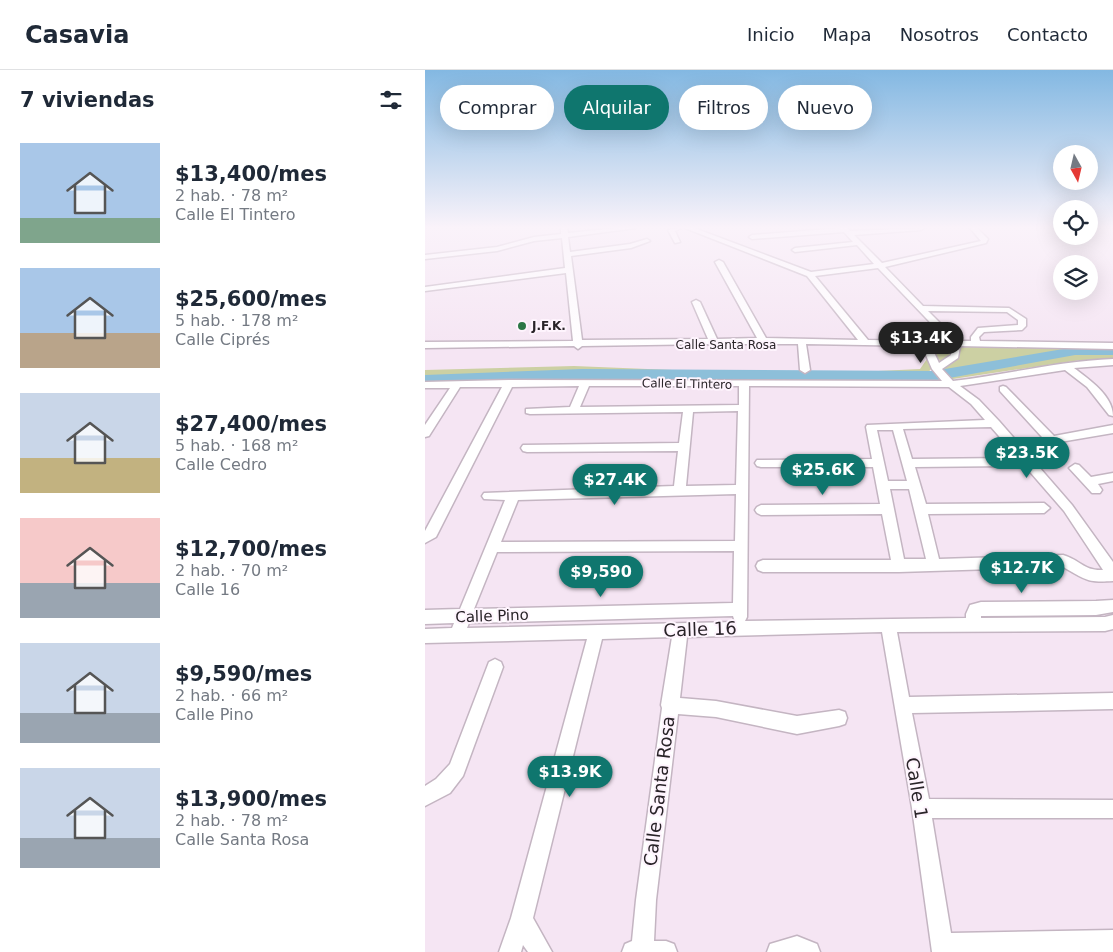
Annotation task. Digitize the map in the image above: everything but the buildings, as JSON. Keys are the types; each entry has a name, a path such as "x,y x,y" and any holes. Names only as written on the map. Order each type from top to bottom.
{"street":[{"path":"425,289 559,269"},
{"path":"567,269 578,344"},
{"path":"723,269 764,343"},
{"path":"797,269 810,274 848,269"},
{"path":"884,269 956,344 955,356 943,376"},
{"path":"810,274 865,341"},
{"path":"696,302 716,343"},
{"path":"922,308 1009,310 1022,319 1022,326 1019,328 981,330 975,337 976,344"},
{"name":"Calle Santa Rosa","path":"764,343 802,345 865,341 886,343"},
{"name":"Calle Santa Rosa","path":"425,345 886,343 1113,346"},
{"path":"763,566 899,566 1063,561 1071,563 1087,575 1095,577 1113,574 1068,508 995,423 975,402 943,376 926,344"},
{"path":"802,345 805,370"},
{"name":"Calle El Tintero","path":"425,386 509,383 745,385 943,376 994,380 1087,363 1113,362"},
{"path":"1067,367 1089,385 1113,413"},
{"path":"426,538 431,533 509,383"},
{"path":"574,410 585,383"},
{"path":"425,433 457,384"},
{"path":"740,628 745,385"},
{"path":"1003,389 1053,442 1113,429"},
{"path":"680,490 689,408"},
{"path":"530,411 745,408"},
{"path":"899,566 871,427 995,423"},
{"path":"897,426 921,508 934,565"},
{"path":"527,448 685,447"},
{"path":"761,463 877,462"},
{"path":"908,463 1010,462"},
{"path":"1075,468 1091,486 1113,476"},
{"path":"882,485 914,485"},
{"path":"488,496 742,489"},
{"path":"455,636 513,496"},
{"path":"921,508 1044,508"},
{"path":"761,510 887,509"},
{"path":"491,547 741,546"},
{"path":"975,624 973,614 975,610 981,609 1096,608 1113,606"},
{"path":"1096,608 1110,627"},
{"name":"Calle Pino","path":"425,617 740,609"},
{"path":"699,630 700,610"},
{"path":"510,952 522,918 603,633 614,612"},
{"name":"Calle 16","path":"425,636 603,633 888,624 1110,627"},
{"name":"Calle 1","path":"888,624 921,808 943,948"},
{"name":"Calle Santa Rosa","path":"639,952 679,631"},
{"path":"425,797 443,786 457,770 495,667"},
{"path":"903,705 1113,701"},
{"path":"669,705 716,708 797,725 839,718"},
{"path":"921,808 1113,809"},
{"path":"522,918 529,934 541,952"},
{"path":"943,948 1113,941"},
{"path":"778,952 797,946 809,952"},
{"path":"639,952 666,952"}],"green space":[{"path":"936,346 1113,346 1113,361 1081,360 946,380 939,359 919,384 679,384 425,389 425,370 574,366 794,375 920,369"}],"waterway":[{"path":"425,380 582,374 933,376 1075,351 1113,351"}],"place":[{"name":"J.F.K.","path":"522,326"}]}
